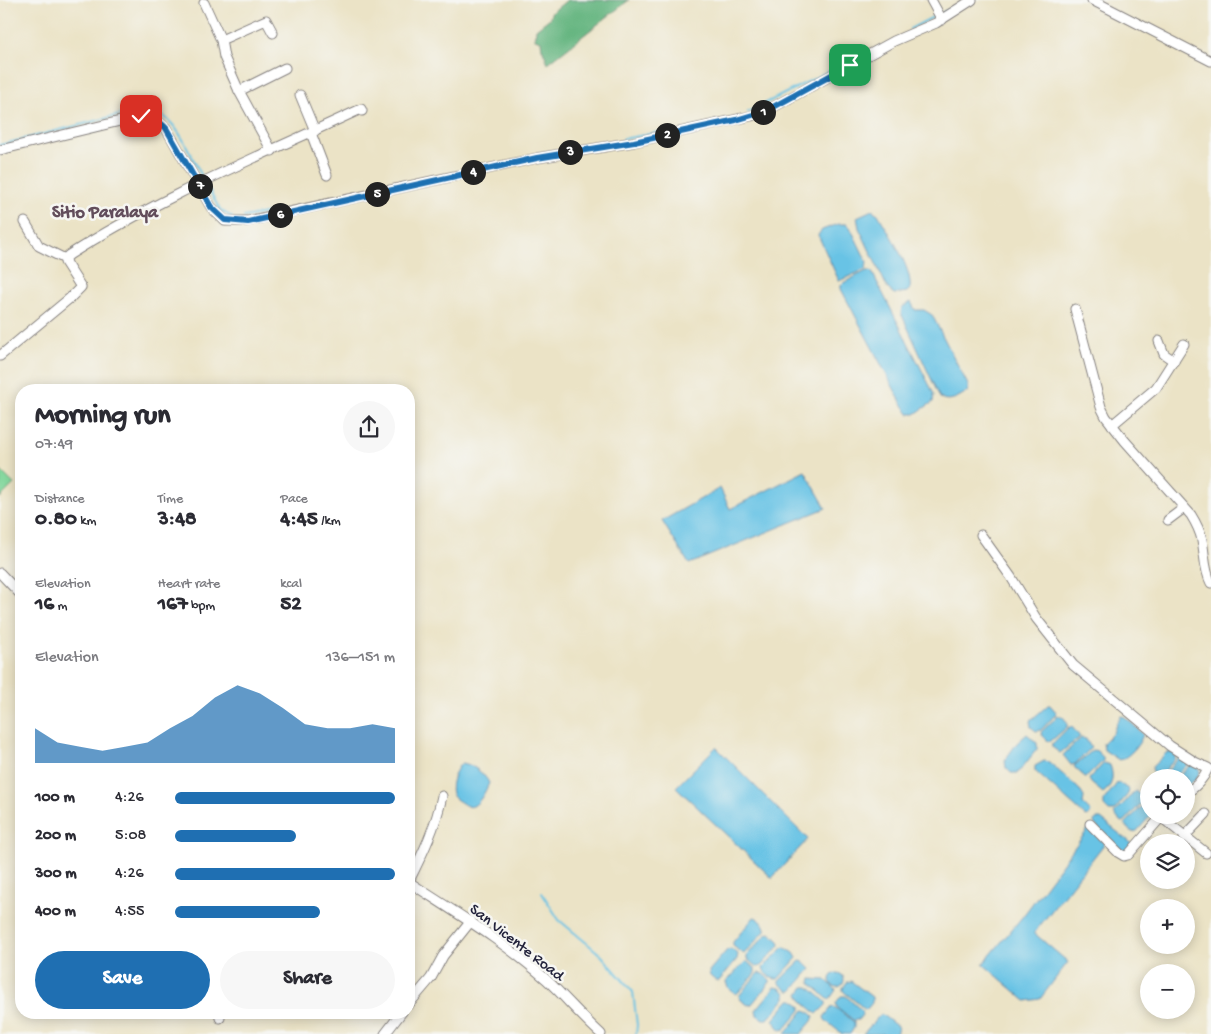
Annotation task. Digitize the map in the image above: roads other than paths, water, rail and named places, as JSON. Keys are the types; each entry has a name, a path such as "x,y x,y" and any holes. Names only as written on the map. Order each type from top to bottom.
{"street":[{"path":"931,0 940,16"},
{"path":"0,150 141,116 152,117 160,121 166,128 211,207 225,220 248,222 537,158 634,142 736,120 766,111 894,40 972,0"},
{"path":"1092,0 1211,61"},
{"path":"204,3 221,40 224,57 239,91 272,151"},
{"path":"221,40 266,20 273,33"},
{"path":"239,91 285,68"},
{"path":"300,96 327,176"},
{"path":"66,259 89,242 129,220 199,185 362,109 362,111"},
{"path":"25,222 39,246 66,259"},
{"path":"0,356 70,298 80,287 65,262 66,259"},
{"path":"1075,309 1101,407 1112,425 1184,508 1198,527 1202,539 1206,571 1211,584"},
{"path":"1159,341 1164,354 1174,361"},
{"path":"1112,425 1156,388 1184,344"},
{"path":"1168,520 1184,508"},
{"path":"981,535 1011,577 1036,618 1073,665 1170,746 1195,762 1209,767 1201,781 1195,786"},
{"path":"2,579 15,590"},
{"path":"415,869 437,820 442,796"},
{"path":"1187,834 1206,814"},
{"path":"1090,824 1124,856 1128,855 1155,824"},
{"path":"1170,824 1181,834"},
{"path":"1195,846 1206,854"},
{"name":"San Vicente Road","path":"415,886 471,921 546,979 601,1034"},
{"path":"415,997 430,978 443,956 471,921"},
{"path":"385,1034 397,1019"}],"water":[{"path":"872,210 878,214 904,261 910,281 910,289 907,292 894,294 888,289 859,228 857,217"},
{"path":"838,224 847,224 850,227 867,262 866,269 839,281 818,235 822,230"},
{"path":"866,271 871,271 873,274 934,394 933,402 915,414 909,414 901,402 841,289 843,283"},
{"path":"911,302 915,310 924,310 932,315 968,385 968,391 958,397 951,400 940,398 901,313 902,307"},
{"path":"805,471 826,508 689,564 662,521 720,488 730,509"},
{"path":"1048,705 1057,713 1041,730 1036,731 1031,727 1030,721"},
{"path":"1058,716 1062,716 1067,722 1067,727 1051,741 1048,741 1041,732"},
{"path":"1121,716 1125,717 1143,734 1134,750 1119,760 1104,750 1103,743 1113,733"},
{"path":"1069,727 1072,727 1080,737 1060,753 1052,747 1052,744"},
{"path":"1027,734 1037,743 1037,749 1018,773 1011,773 1006,768 1005,760 1017,743"},
{"path":"1081,738 1086,739 1091,748 1075,764 1071,765 1063,755"},
{"path":"716,747 808,839 772,878 676,787"},
{"path":"1093,750 1103,757 1103,761 1085,777 1074,766"},
{"path":"1166,753 1175,754 1175,759 1166,769 1152,769 1152,767"},
{"path":"1179,758 1189,763 1183,769 1169,769"},
{"path":"1044,761 1049,762 1079,789 1084,797 1083,804 1091,812 1089,816 1086,817 1035,771 1035,766"},
{"path":"462,763 478,770 489,783 480,799 472,807 457,800 453,796 451,788 453,778"},
{"path":"1104,763 1110,765 1112,777 1111,784 1103,793 1089,779"},
{"path":"1191,764 1199,769 1200,772 1195,780 1195,769 1186,769"},
{"path":"1118,782 1129,790 1128,794 1114,811 1109,811 1104,806 1104,800"},
{"path":"1135,791 1140,795 1140,804 1125,821 1121,822 1114,814"},
{"path":"1140,808 1140,824 1143,824 1137,831 1132,832 1125,824"},
{"path":"1101,819 1130,842 1131,845 1128,851 1124,852 1095,825 1094,821"},
{"path":"1089,828 1105,843 1034,933 1068,962 1040,999 1026,1001 983,964 1023,916"},
{"path":"754,917 762,922 765,931 744,954 733,946 733,942"},
{"path":"770,933 779,941 780,945 761,966 757,967 747,959 747,955"},
{"path":"784,947 794,953 797,958 778,979 773,978 763,968"},
{"path":"731,949 738,954 737,959 719,981 716,981 710,976 709,971 727,950"},
{"path":"746,961 755,968 755,973 736,994 728,988 726,982"},
{"path":"800,961 804,962 811,969 792,991 788,991 779,981"},
{"path":"758,973 764,974 770,982 752,1004 748,1005 739,996"},
{"path":"834,973 840,973 844,980 840,987 834,987 830,983 830,977"},
{"path":"811,979 826,980 836,990 829,1000 810,983"},
{"path":"851,981 872,997 872,1003 866,1010 843,991 847,982"},
{"path":"775,987 780,988 786,993 786,998 768,1019 763,1019 757,1015 756,1010"},
{"path":"804,987 809,987 826,1002 826,1005 817,1014 804,1003 799,994"},
{"path":"841,996 846,996 862,1011 862,1015 858,1020 853,1020 837,1007 836,1003"},
{"path":"790,1000 794,1000 801,1006 801,1010 785,1029 781,1030 773,1020"},
{"path":"832,1007 854,1022 854,1028 850,1034 842,1034 825,1020 824,1017"},
{"path":"804,1010 814,1016 812,1021 801,1034 785,1034"},
{"path":"881,1014 898,1027 896,1034 863,1034"}],"waterway":[{"path":"942,13 951,9"},
{"path":"910,29 937,15"},
{"path":"748,112 851,60"},
{"path":"0,145 139,110 151,111 166,118 179,133 203,178"},
{"path":"623,139 660,132"},
{"path":"206,184 220,210 232,217"},
{"path":"244,217 271,212"},
{"path":"542,893 559,920 601,955 633,992 637,1025 636,1034"}],"district":[{"name":"Sitio Paralaya","path":"105,211"}]}
